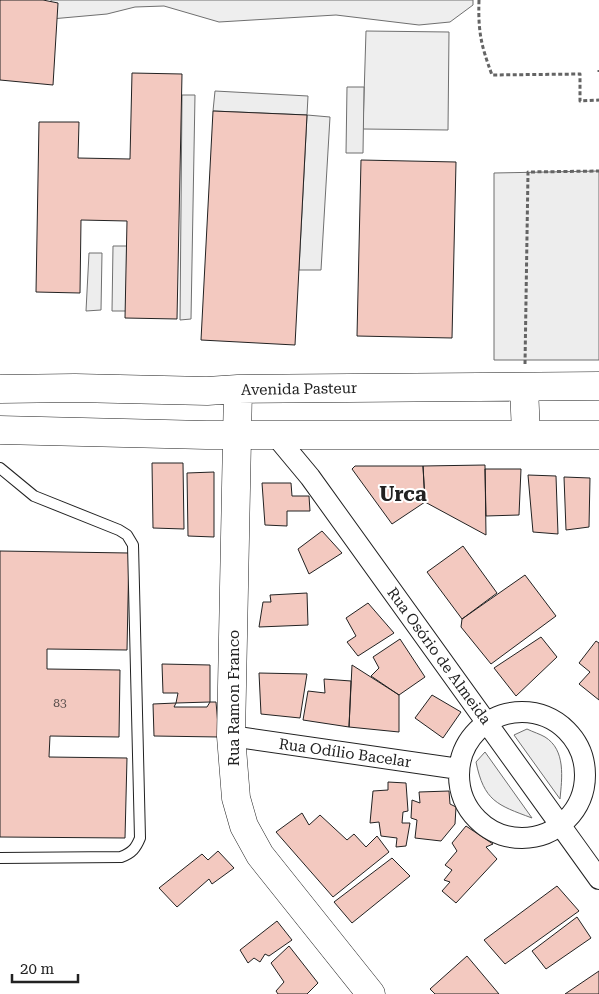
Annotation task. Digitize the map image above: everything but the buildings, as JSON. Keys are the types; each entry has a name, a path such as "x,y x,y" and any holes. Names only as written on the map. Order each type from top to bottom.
{"street":[{"name":"Avenida Pasteur","path":"0,389 75,388 206,391 238,389 599,386"},
{"path":"524,387 526,434"},
{"name":"Rua Ramon Franco","path":"238,389 231,736 236,798 244,826 260,855 371,994"},
{"path":"0,399 0,421"},
{"path":"0,430 206,435 599,434"},
{"name":"Rua Osório de Almeida","path":"275,435 310,477 559,826 599,879"},
{"path":"526,712 547,716 564,727 578,744 592,785 576,808 559,826 543,834 526,838 508,836 491,830 476,818 466,804 460,787 459,769 462,755 476,732 487,723 505,714 526,712"},
{"name":"Rua Odílio Bacelar","path":"231,736 459,769"}],"lane":[{"path":"0,468 34,496 119,530 127,535 134,545 140,838 131,853 121,857 0,858"}],"path":[{"path":"479,0 478,23 481,46 492,75 580,74 580,101 599,100"},
{"path":"524,387 528,172 599,171"}],"shaded area":[{"path":"51,0 473,0 473,5 450,22 419,25 336,15 219,22 164,6 135,7 107,14 51,19"},
{"path":"366,31 449,32 448,130 363,129"},
{"path":"347,87 364,87 363,153 346,153"},
{"path":"215,91 308,96 307,115 213,111"},
{"path":"182,95 195,95 191,319 180,320"},
{"path":"307,115 330,117 321,270 299,270"},
{"path":"599,171 599,360 494,360 494,173"},
{"path":"113,246 127,246 126,311 112,311"},
{"path":"89,253 102,253 101,310 86,311"},
{"path":"527,729 545,737 552,743 560,757 562,774 560,799 514,735"},
{"path":"485,752 532,818 501,805 488,793 479,775 476,762"}],"district":[{"name":"Urca","path":"403,494"}]}
